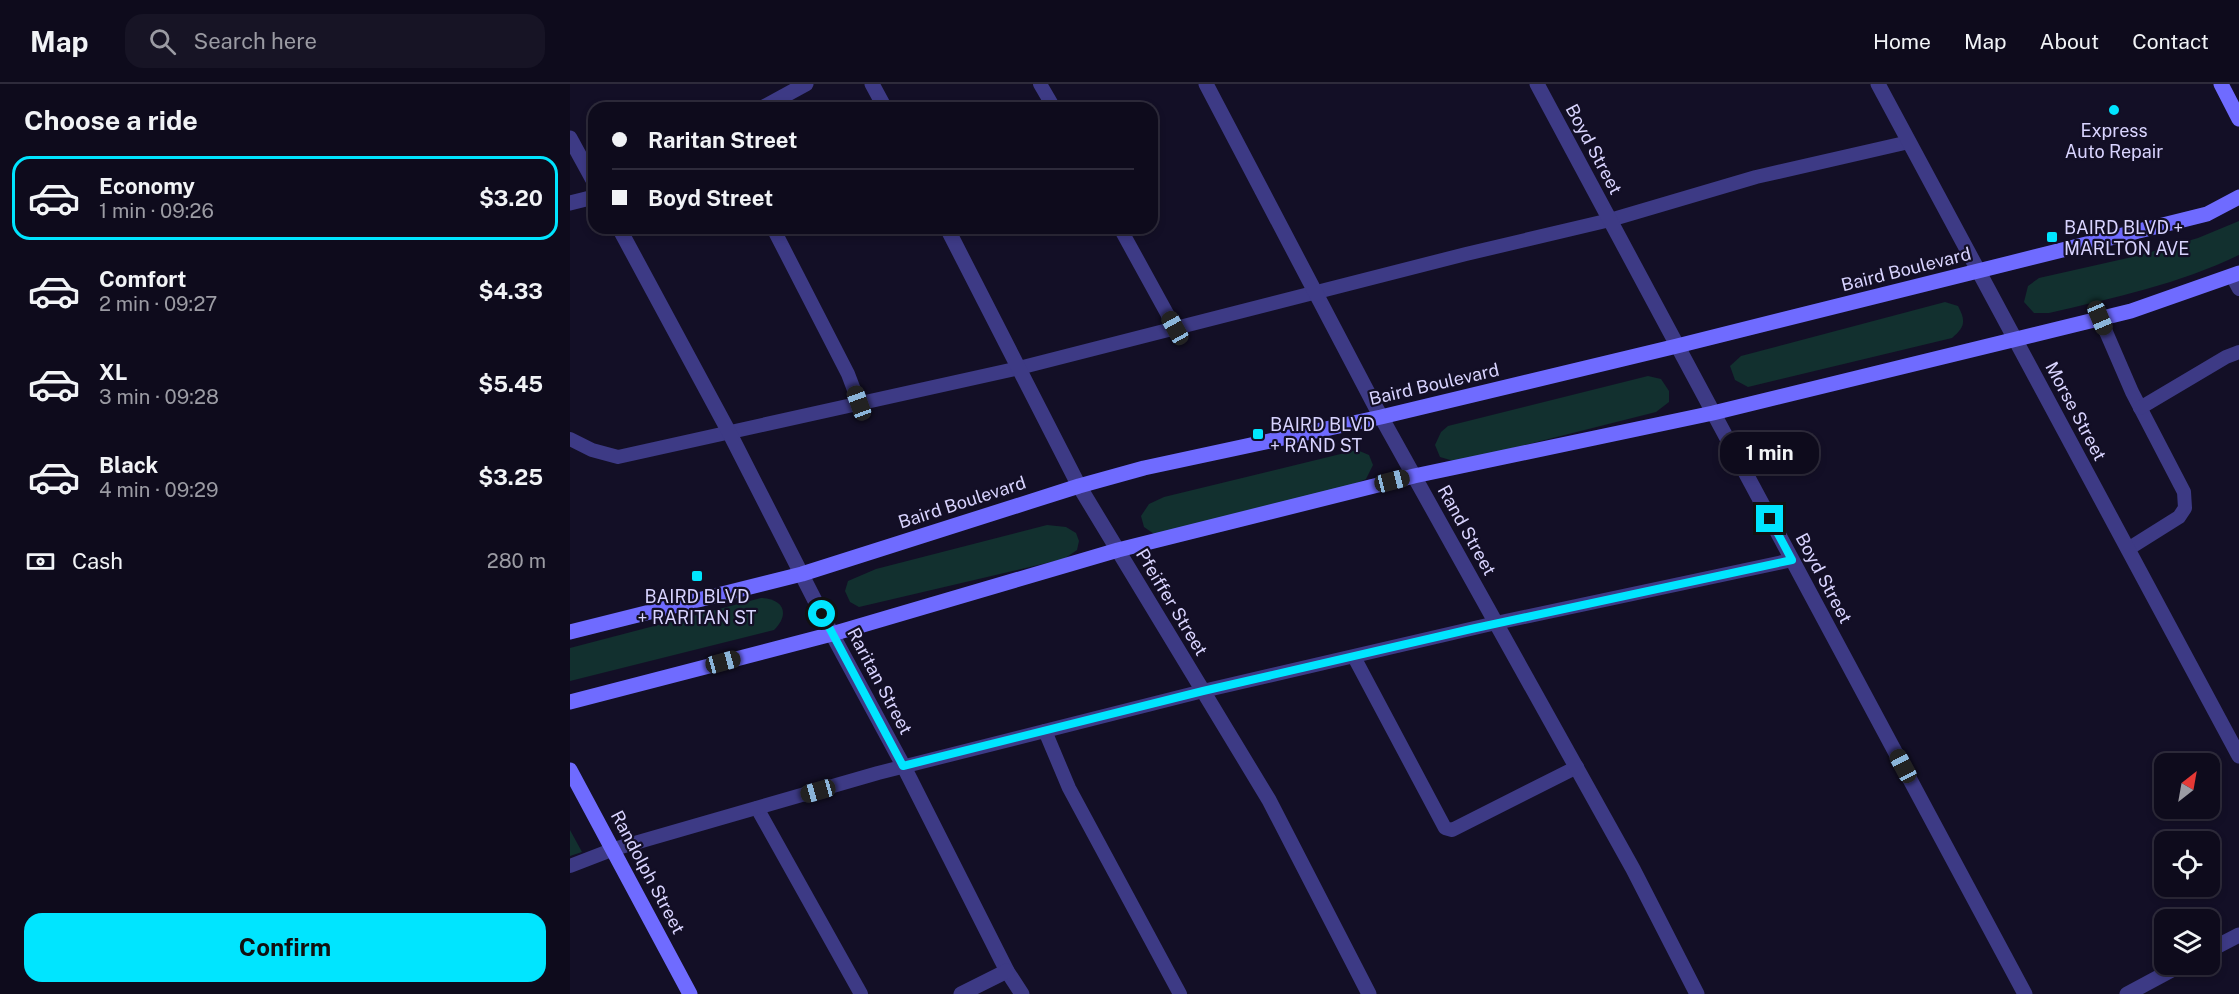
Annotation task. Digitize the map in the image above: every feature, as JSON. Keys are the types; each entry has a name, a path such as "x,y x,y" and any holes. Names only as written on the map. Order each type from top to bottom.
{"main road":[{"path":"2221,84 2239,119"},
{"name":"Baird Boulevard","path":"570,632 802,574 1079,486 1144,468 1381,417 1979,272 2207,214 2239,197"},
{"path":"570,702 832,634 1118,550 1414,476 1713,413 2100,318 2237,279"},
{"name":"Randolph Street","path":"570,770 690,994"}],"street":[{"path":"773,102 806,84"},
{"path":"872,84 882,102"},
{"name":"Rand Street","path":"1206,84 1381,417 1634,869 1697,994"},
{"name":"Boyd Street","path":"1538,84 2025,994"},
{"name":"Morse Street","path":"1878,84 2239,756"},
{"path":"570,138 588,171"},
{"path":"570,203 588,198"},
{"name":"Raritan Street","path":"622,234 729,432 1007,971 1022,994"},
{"name":"Pfeiffer Street","path":"949,234 1079,486 1269,800 1370,994"},
{"path":"2220,945 2239,935"},
{"path":"961,994 1007,971"},
{"path":"2127,994 2162,975"}],"lane":[{"path":"1040,84 1050,102"},
{"path":"570,439 592,450 618,457 1019,368 1466,254 1610,220 1756,177 1909,142"},
{"path":"776,234 848,375 859,403"},
{"path":"1123,234 1175,328"},
{"path":"2100,318 2140,408 2184,492 2185,508 2178,517 2128,549"},
{"path":"2140,408 2208,367 2239,352"},
{"path":"570,866 614,849 903,766 1203,691 1497,623 1792,560"},
{"path":"1354,657 1445,828 1452,830 1577,767"},
{"path":"1045,731 1069,788 1179,994"},
{"path":"757,808 861,994"}],"green space":[{"path":"2239,221 2239,255 2193,274 2146,289 2049,313 2034,313 2024,302 2028,286 2039,278 2141,255 2198,238"},
{"path":"1945,302 1958,306 1963,320 1962,327 1952,338 1748,387 1735,380 1730,366 1741,356"},
{"path":"1648,376 1661,379 1669,391 1669,402 1656,412 1457,462 1440,457 1435,445 1441,432 1448,426"},
{"path":"1357,450 1369,455 1373,465 1366,479 1345,488 1157,536 1144,527 1141,516 1149,504 1164,497"},
{"path":"1047,525 1066,527 1076,533 1079,541 1077,550 1064,559 859,607 850,602 845,591 848,581 876,569"},
{"path":"761,598 775,601 782,608 782,618 774,630 570,681 570,648"},
{"path":"570,830 582,852 570,856"}],"place":[{"name":"Express Auto Repair","path":"2114,110"},
{"name":"BAIRD BLVD + MARLTON AVE","path":"2052,237"},
{"name":"BAIRD BLVD + RAND ST","path":"1258,434"},
{"name":"BAIRD BLVD + RARITAN ST","path":"697,576"}],"route":[{"path":"822,614 903,766 1203,691 1471,629 1792,560 1770,519"}]}
